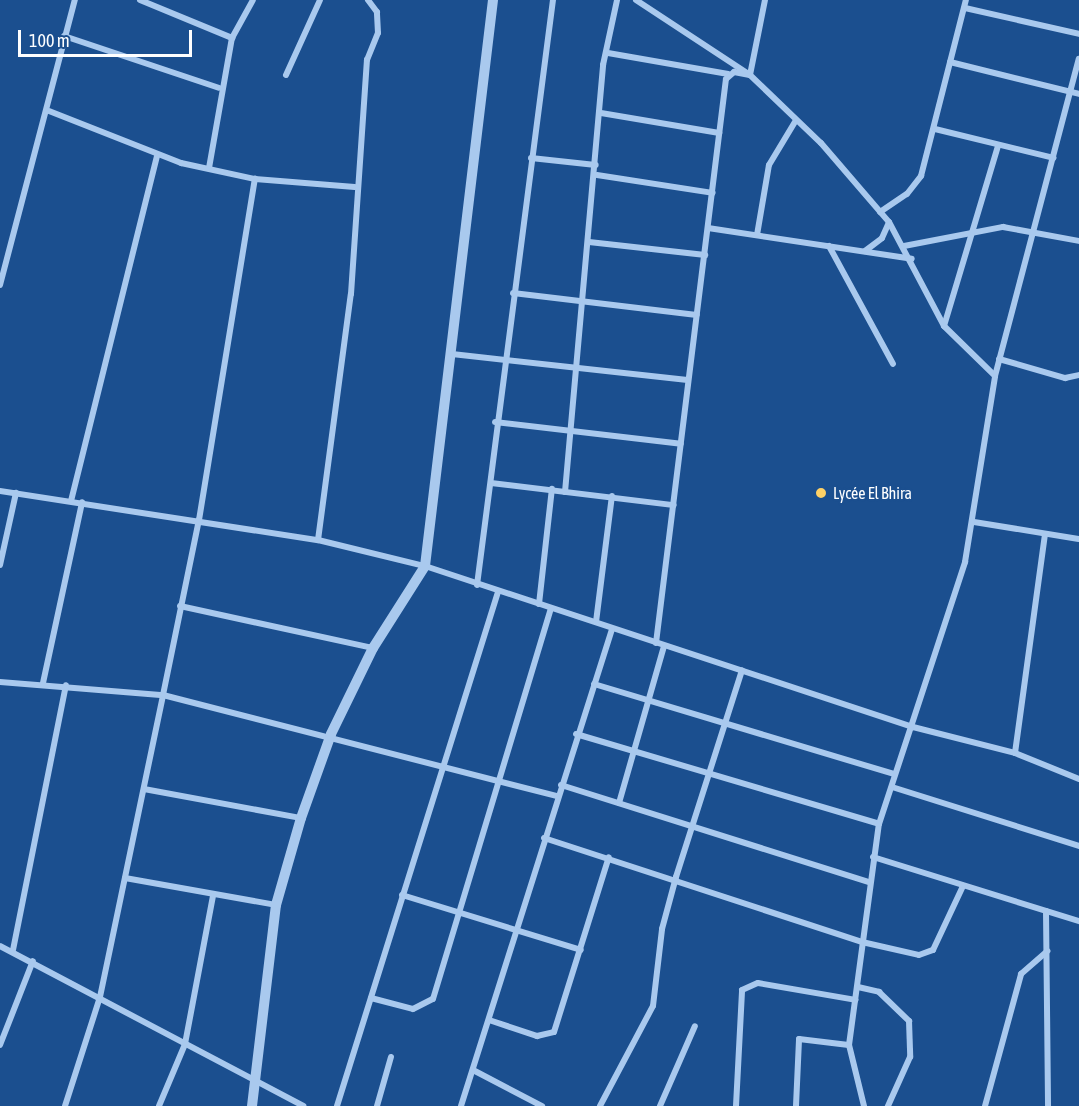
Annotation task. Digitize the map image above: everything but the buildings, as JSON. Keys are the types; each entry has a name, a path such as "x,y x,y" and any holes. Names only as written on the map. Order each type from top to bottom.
{"street":[{"path":"0,285 49,111 64,36 75,0"},
{"path":"140,0 232,38"},
{"path":"209,168 219,88 232,38 253,0"},
{"path":"286,75 320,0"},
{"path":"318,540 351,294 355,187 367,60 378,33 377,12 368,0"},
{"path":"252,1106 253,1079 276,905 301,818 331,734 373,648 425,566 493,0"},
{"path":"477,585 495,422 553,0"},
{"path":"565,492 574,430 582,301 597,175 601,113 617,0"},
{"path":"636,0 750,75 796,120 888,222 912,259 944,326 995,376"},
{"path":"750,75 765,0"},
{"path":"880,212 907,194 921,176 935,129 966,0"},
{"path":"965,8 1079,34"},
{"path":"64,36 219,88"},
{"path":"608,53 728,74 750,75"},
{"path":"864,1106 849,1045 858,987 869,882 879,824 892,787 894,774 913,727 950,618 974,522 995,376 1079,59"},
{"path":"950,62 1072,88 1079,94"},
{"path":"619,802 660,645 688,380 728,74"},
{"path":"49,111 157,157 255,179 355,187"},
{"path":"601,113 720,133"},
{"path":"757,235 769,165 796,120"},
{"path":"935,129 1054,158"},
{"path":"944,326 998,146"},
{"path":"71,501 157,157"},
{"path":"531,158 596,165"},
{"path":"597,175 713,193"},
{"path":"65,1106 100,997 144,789 199,520 255,179"},
{"path":"865,251 882,238 888,222"},
{"path":"708,228 912,259"},
{"path":"904,246 972,232 1033,228 1079,241"},
{"path":"589,242 705,255"},
{"path":"829,246 893,364"},
{"path":"513,293 697,315"},
{"path":"452,354 688,380"},
{"path":"999,360 1065,378 1079,375"},
{"path":"495,422 681,444"},
{"path":"490,483 674,505"},
{"path":"539,604 552,489"},
{"path":"0,491 318,540 425,566 498,592 913,727 1014,753 1079,777"},
{"path":"0,565 16,493"},
{"path":"596,622 612,496"},
{"path":"43,683 82,502"},
{"path":"974,522 1079,538"},
{"path":"1014,753 1045,534"},
{"path":"337,1106 441,764 498,592"},
{"path":"180,606 373,648"},
{"path":"371,998 413,1009 428,1005 460,912 551,608"},
{"path":"461,1106 556,796 612,628"},
{"path":"600,1106 653,1005 662,929 708,774 729,723 742,670"},
{"path":"0,681 163,695 331,734 556,796"},
{"path":"594,684 894,774"},
{"path":"13,950 66,685"},
{"path":"576,734 879,824"},
{"path":"561,785 869,882"},
{"path":"892,787 1079,846"},
{"path":"144,789 301,818"},
{"path":"544,838 676,877 862,942 919,955 931,952 963,886"},
{"path":"489,1020 552,1035 581,950 609,856"},
{"path":"873,857 1079,921"},
{"path":"125,878 213,896 276,905"},
{"path":"402,895 581,950"},
{"path":"159,1106 184,1044 213,896"},
{"path":"1047,911 1048,1106"},
{"path":"0,946 13,950 303,1106"},
{"path":"986,1106 1021,974 1047,951"},
{"path":"0,1045 33,961"},
{"path":"736,1106 742,990 758,983 856,1000"},
{"path":"858,987 879,992 909,1021 910,1057 888,1106"},
{"path":"660,1106 695,1026"},
{"path":"796,1106 800,1040 849,1045"},
{"path":"377,1106 391,1057"},
{"path":"473,1070 542,1106"}],"place":[{"name":"Lycée El Bhira","path":"821,493"}]}
